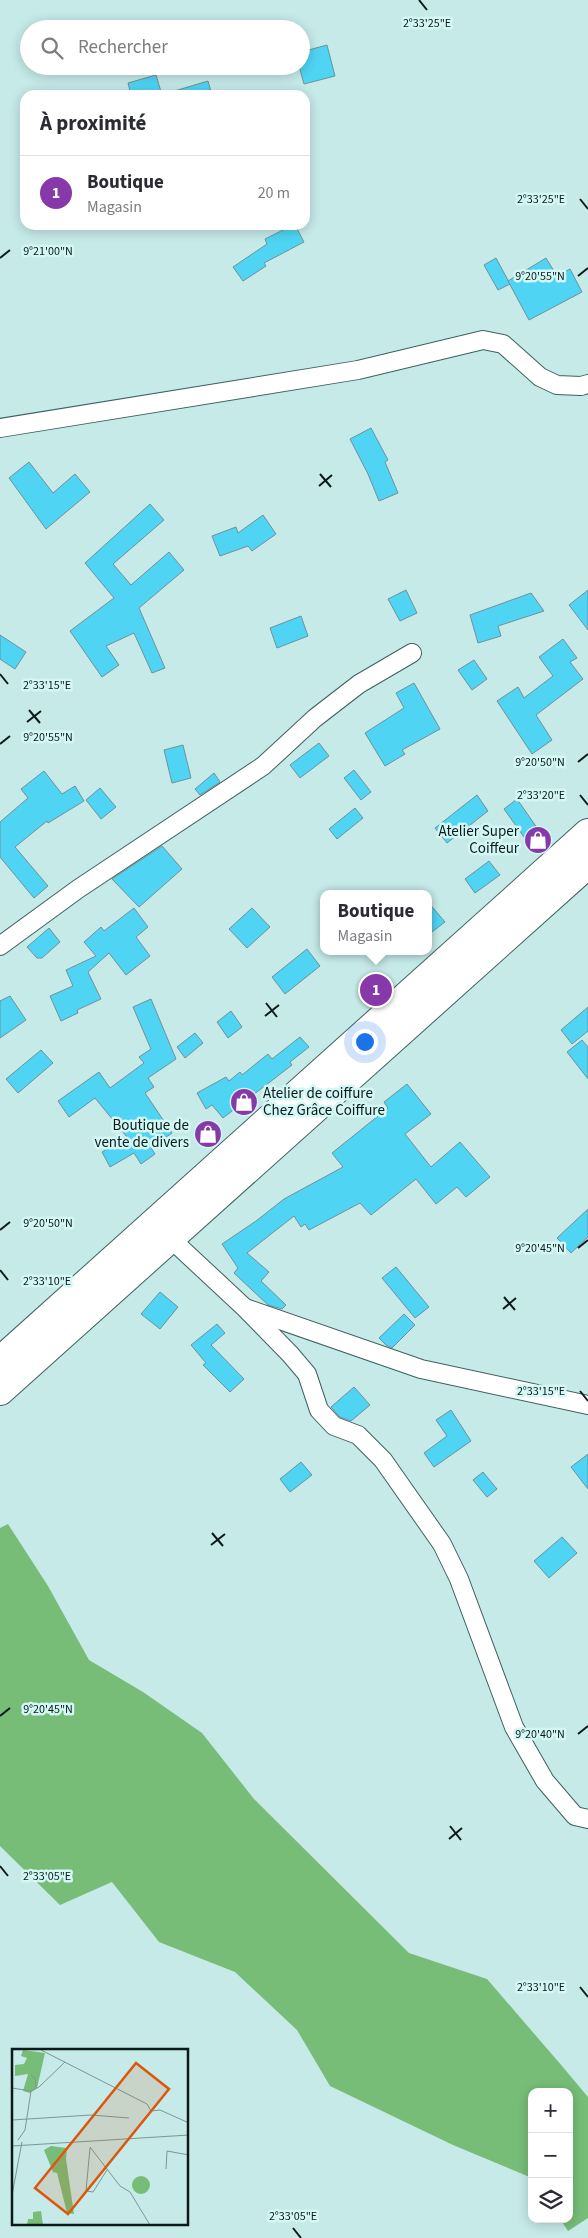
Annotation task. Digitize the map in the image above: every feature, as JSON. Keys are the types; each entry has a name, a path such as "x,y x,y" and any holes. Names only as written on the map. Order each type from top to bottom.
{"main road":[{"path":"0,1361 588,833"},
{"path":"0,1391 588,864"}],"street":[{"path":"0,428 358,370 483,340 503,344 540,377 557,385 581,386 588,384"},
{"path":"0,946 78,888 263,766 315,718 359,684 412,653"},
{"path":"171,1239 245,1308 306,1374 319,1410 334,1426 358,1435 383,1460 442,1544 459,1579 514,1727 545,1781 575,1816 588,1819"},
{"path":"245,1308 422,1369 588,1405"}],"green space":[{"path":"8,1524 48,1586 89,1660 143,1692 202,1733 254,1799 409,1953 487,1979 562,2066 588,2097 588,2218 568,2231 563,2223 573,2223 573,2088 528,2088 528,2176 453,2145 330,2086 297,2030 235,1972 159,1942 112,1882 60,1905 0,1846 0,1528"}],"building":[{"path":"327,45 335,76 304,84 302,75 310,75 310,50"},
{"path":"156,75 160,90 130,90 128,83"},
{"path":"208,81 211,90 178,90"},
{"path":"283,230 298,230 304,242 264,263 266,266 243,281 233,267 267,244 265,239"},
{"path":"496,258 510,284 498,290 484,265"},
{"path":"546,258 557,276 570,269 582,292 529,320 508,281"},
{"path":"371,428 388,460 385,462 398,493 379,501 350,439"},
{"path":"29,462 53,493 75,474 90,492 46,529 9,478"},
{"path":"150,504 164,520 113,564 131,585 169,552 184,570 139,608 165,668 152,673 134,633 106,646 119,665 102,677 70,631 114,598 85,563"},
{"path":"263,515 276,534 252,551 248,546 220,556 212,536 236,527 238,533"},
{"path":"406,590 417,613 400,621 388,599"},
{"path":"588,590 588,630 569,605"},
{"path":"531,593 544,611 498,626 501,636 478,643 470,615"},
{"path":"301,616 308,636 277,648 270,628"},
{"path":"0,635 26,652 15,669 0,659"},
{"path":"563,639 577,658 570,662 583,679 536,715 552,740 532,754 497,701 518,687 524,698 553,676 539,657"},
{"path":"474,660 487,679 472,690 458,670"},
{"path":"414,683 440,729 402,750 405,754 385,766 365,733 404,708 396,693"},
{"path":"319,743 329,756 300,778 290,765"},
{"path":"183,745 191,778 172,783 164,750"},
{"path":"354,770 371,792 361,800 344,778"},
{"path":"44,771 62,794 75,786 84,801 48,823 47,821 15,847 48,886 34,898 0,857 0,822 28,798 21,789"},
{"path":"214,773 220,782 200,795 195,789"},
{"path":"100,788 116,807 101,819 86,800"},
{"path":"477,795 488,811 447,843 435,828"},
{"path":"517,799 542,835 529,844 504,809"},
{"path":"355,808 363,818 337,839 329,829"},
{"path":"162,846 182,869 139,907 112,879"},
{"path":"489,861 500,875 475,893 465,879"},
{"path":"432,907 445,922 432,932"},
{"path":"134,908 148,927 136,937 150,956 126,975 109,953 88,972 101,999 77,1010 78,1013 61,1021 50,996 73,986 66,970 96,956 84,942 101,927 104,931"},
{"path":"252,908 270,927 247,948 229,929"},
{"path":"49,928 60,942 42,958 37,958 27,947"},
{"path":"307,949 320,966 285,994 272,977"},
{"path":"10,996 26,1020 0,1038 0,1001"},
{"path":"151,999 176,1059 148,1078 154,1087 145,1093 172,1133 151,1148 155,1154 141,1164 134,1153 110,1167 102,1152 127,1137 95,1098 69,1117 58,1101 99,1072 110,1088 144,1063 139,1057 151,1049 133,1007"},
{"path":"588,1007 588,1031 572,1044 561,1030"},
{"path":"231,1011 242,1027 228,1038 217,1022"},
{"path":"195,1033 203,1043 185,1058 177,1047"},
{"path":"300,1037 309,1047 290,1062 292,1065 223,1118 212,1105 206,1109 197,1093 226,1077 229,1081 240,1072 242,1075 268,1054 272,1059"},
{"path":"582,1040 588,1047 588,1079 567,1052"},
{"path":"41,1050 53,1063 18,1093 6,1079"},
{"path":"407,1084 431,1114 405,1134 431,1167 460,1142 490,1177 466,1197 457,1187 436,1204 416,1179 371,1215 360,1203 309,1230 305,1224 301,1227 294,1216 247,1253 269,1272 261,1281 286,1305 282,1309 268,1305 234,1273 238,1268 222,1244 284,1199 343,1167 332,1153 388,1108 384,1102"},
{"path":"588,1209 588,1237 571,1253 557,1238"},
{"path":"396,1267 429,1307 415,1318 382,1278"},
{"path":"160,1292 178,1307 160,1329 141,1314"},
{"path":"404,1314 415,1325 392,1348 379,1338"},
{"path":"217,1324 225,1333 211,1345 244,1379 230,1392 203,1365 206,1363 191,1345"},
{"path":"354,1387 370,1405 351,1421 340,1417 331,1407"},
{"path":"451,1410 471,1441 434,1467 424,1453 447,1436 436,1420"},
{"path":"588,1454 588,1489 571,1467"},
{"path":"301,1462 312,1475 290,1492 280,1479"},
{"path":"483,1472 497,1489 487,1497 473,1480"},
{"path":"562,1537 577,1553 549,1578 534,1561"}],"place":[{"name":"Atelier Super Coiffeur","path":"538,840"},
{"name":"Boutique","path":"376,990"},
{"name":"Atelier de coiffure Chez Grâce Coiffure","path":"244,1102"},
{"name":"Boutique de vente de divers","path":"208,1134"}]}
